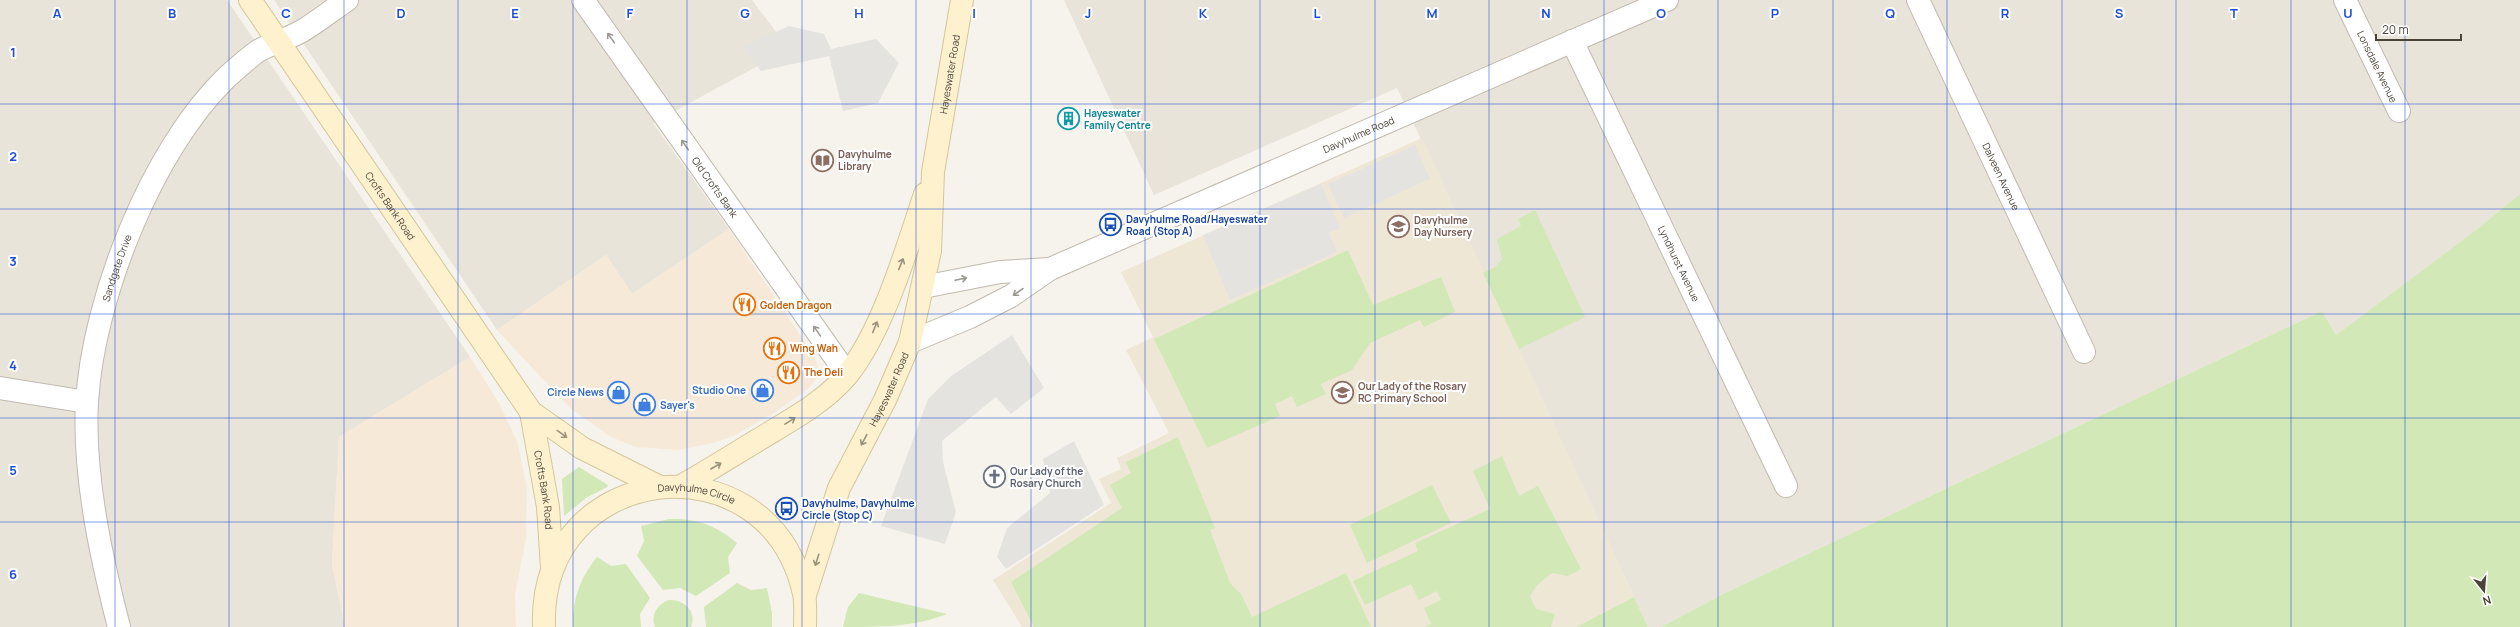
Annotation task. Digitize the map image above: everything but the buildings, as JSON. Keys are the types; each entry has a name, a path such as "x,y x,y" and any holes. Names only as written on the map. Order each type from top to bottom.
{"main road":[{"name":"Crofts Bank Road","path":"250,0 531,412 582,448 658,486"},
{"name":"Hayeswater Road","path":"805,595 839,488 885,400 910,342 930,251 933,172 962,0"},
{"name":"Hayeswater Road","path":"683,486 797,416 827,395 848,374 868,344 886,300 933,172"},
{"path":"886,300 923,287"},
{"name":"Crofts Bank Road","path":"531,412 548,507 552,568"},
{"name":"Davyhulme Circle","path":"544,627 543,603 552,568 570,536 597,510 626,494 658,486 683,486 722,494 756,514 783,542 797,568 805,595 805,627"}],"street":[{"name":"Sandgate Drive","path":"119,627 97,522 89,457 87,402 96,342 108,293 123,247 145,193 197,112 226,78 258,52 301,32 347,0"},
{"name":"Old Crofts Bank","path":"583,0 848,374"},
{"name":"Davyhulme Road","path":"1050,269 1667,0"},
{"name":"Dalveen Avenue","path":"1918,0 2084,352"},
{"name":"Lonsdale Avenue","path":"2345,0 2399,111"},
{"name":"Lyndhurst Avenue","path":"1572,41 1786,486"},
{"path":"923,287 1000,272 1050,269"},
{"path":"910,342 970,317 1011,296 1050,269"},
{"path":"0,388 87,402"}],"shaded area":[{"path":"0,0 227,0 470,357 339,437 332,564 345,627 0,627"},
{"path":"274,0 752,0 789,49 653,123 729,229 632,294 606,255 497,330"},
{"path":"1064,0 2520,0 2520,194 2476,230 2336,335 2322,311 1723,594 1661,627 1648,627 1397,88 1154,195"},
{"path":"789,26 824,34 831,49 876,39 899,63 878,103 843,111 829,56 761,71 742,47"},
{"name":"Our Lady of the Rosary RC Primary School","path":"1422,138 1634,597 1576,627 1022,627 993,580 1111,503 1099,479 1121,469 1117,458 1169,433 1126,350 1153,337 1121,272"},
{"path":"1415,145 1430,179 1344,218 1328,184"},
{"path":"1321,184 1340,228 1329,233 1337,252 1230,300 1203,235"},
{"path":"729,229 814,356 818,366 816,379 809,388 774,413 735,435 717,442 679,450 636,447 611,437 570,408 497,330 606,255 632,294"},
{"path":"1012,335 1044,388 1011,414 996,397 942,441 943,462 956,512 945,544 881,526 928,399 951,376"},
{"path":"470,357 499,403 517,441 527,488 526,538 515,594 516,627 345,627 332,564 339,437"},
{"path":"1074,441 1104,505 1006,569 997,557 1007,528 1050,493 1043,459"}],"green space":[{"path":"2520,194 2520,627 1661,627 1723,594 2322,311 2336,335 2476,230"},
{"path":"1535,210 1585,317 1519,349 1483,273 1495,267 1502,259 1497,239 1521,226 1518,219"},
{"path":"1348,250 1373,305 1441,277 1455,312 1424,327 1420,320 1370,343 1352,370 1321,384 1326,394 1297,407 1292,396 1275,404 1280,416 1207,448 1154,339"},
{"path":"1178,437 1215,528 1210,530 1230,583 1241,594 1252,617 1346,573 1371,627 1034,627 1011,582 1122,508 1110,485 1131,473 1126,462"},
{"path":"1502,456 1519,496 1538,486 1581,569 1568,576 1552,573 1537,585 1530,596 1536,609 1555,614 1551,627 1425,627 1431,624 1424,608 1441,600 1437,591 1419,600 1411,584 1365,605 1353,581 1418,551 1415,543 1490,509 1473,471"},
{"path":"579,467 608,485 607,487 586,498 564,516 562,479"},
{"path":"1432,485 1451,523 1367,563 1350,525"},
{"path":"669,519 697,521 713,527 737,543 728,557 730,573 696,596 680,588 663,590 637,556 644,541 641,526"},
{"path":"597,557 611,566 626,564 650,598 640,614 641,627 573,627 574,608 578,590 586,573"},
{"path":"737,583 751,590 767,588 772,613 772,627 706,627 704,607"},
{"path":"859,593 947,614 923,622 910,624 843,627 848,607"},
{"path":"1634,597 1648,627 1576,627"},
{"path":"669,600 685,604 691,611 691,627 655,627 654,614 656,610 661,604"}],"place":[{"name":"Hayeswater Family Centre","path":"1068,119"},
{"name":"Davyhulme Library","path":"823,160"},
{"name":"Davyhulme Road/Hayeswater Road (Stop A)","path":"1110,225"},
{"name":"Davyhulme Day Nursery","path":"1399,226"},
{"name":"Golden Dragon","path":"745,305"},
{"name":"Wing Wah","path":"775,348"},
{"name":"The Deli","path":"788,372"},
{"name":"Studio One","path":"762,390"},
{"name":"Circle News","path":"619,392"},
{"name":"Our Lady of the Rosary RC Primary School","path":"1343,392"},
{"name":"Sayer's","path":"645,405"},
{"name":"Our Lady of the Rosary Church","path":"994,477"},
{"name":"Davyhulme, Davyhulme Circle (Stop C)","path":"786,509"}]}
